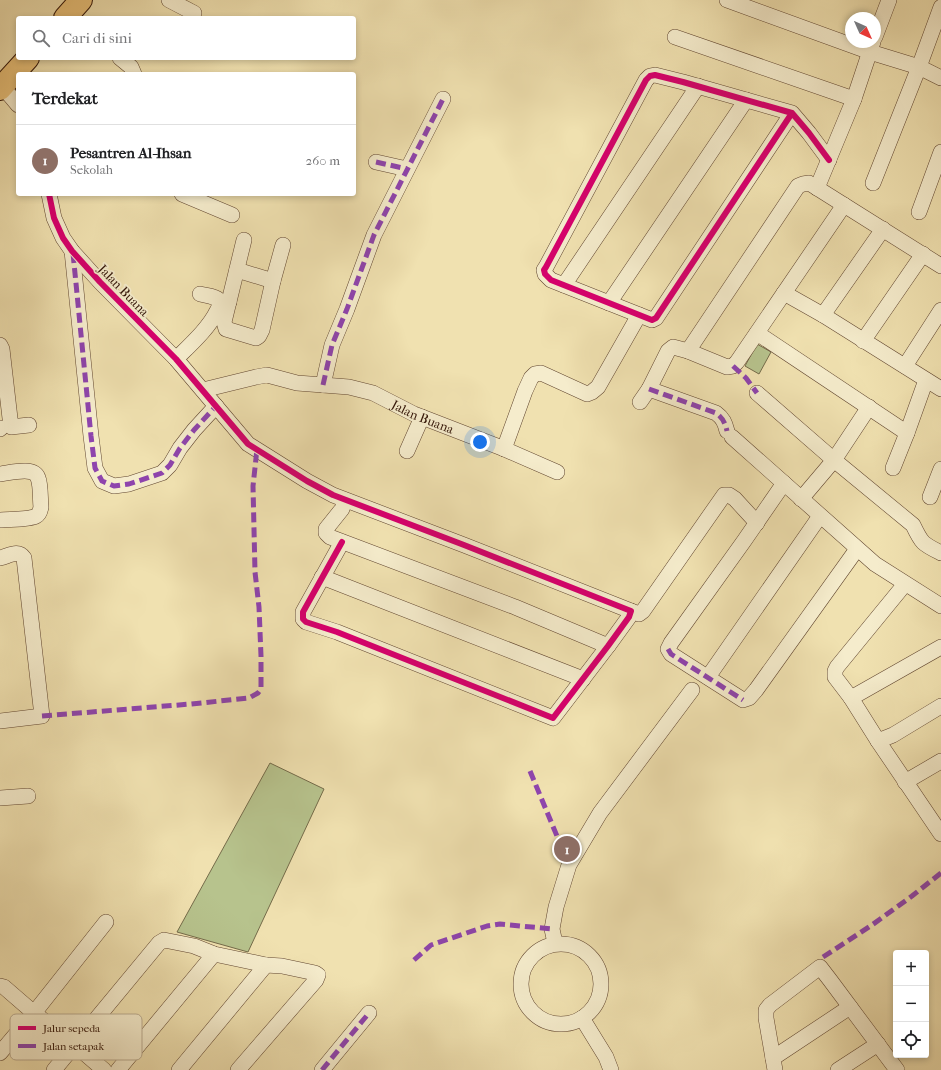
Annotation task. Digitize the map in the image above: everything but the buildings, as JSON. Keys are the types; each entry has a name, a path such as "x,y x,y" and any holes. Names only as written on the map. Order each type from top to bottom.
{"highway":[{"path":"1,87 26,60"}],"street":[{"path":"169,0 194,13"},
{"path":"727,0 845,39"},
{"path":"881,15 885,1"},
{"path":"873,183 941,7"},
{"path":"675,37 854,99"},
{"path":"817,188 854,99 871,48"},
{"path":"873,48 941,78"},
{"path":"122,60 131,67 133,72"},
{"path":"792,113 656,318 652,320 639,315 551,280 545,274 544,270 646,80 650,76 655,75 698,86 792,113 829,160"},
{"path":"564,285 698,86"},
{"path":"1,87 16,102"},
{"path":"322,385 332,345 374,235 443,99"},
{"path":"609,303 746,100"},
{"path":"918,212 941,152"},
{"path":"376,162 407,169"},
{"path":"688,351 798,186 803,184 809,183 941,266"},
{"name":"Jalan Buana","path":"49,196 54,218 63,238 72,251 100,282 176,358 203,390 267,375 297,383 349,387 373,393 422,417 504,449 557,472"},
{"path":"187,196 232,215"},
{"path":"640,402 649,389 668,351 673,347 688,351 727,367 732,366 737,362 844,206"},
{"path":"823,315 883,229"},
{"path":"244,240 237,270 226,303 224,322 225,327 229,330 256,338 262,330 273,280 283,245"},
{"path":"72,251 90,436 95,468 102,481 114,486 129,484 162,473 170,465 180,448 194,430 216,406"},
{"path":"863,341 923,254"},
{"path":"237,270 273,280"},
{"path":"784,292 941,389"},
{"path":"200,294 212,296 226,303"},
{"path":"176,358 193,342 211,321 220,306 226,303"},
{"path":"504,449 525,391 531,378 535,374 541,373 587,394 592,392 598,387 639,315"},
{"path":"904,366 938,319"},
{"path":"757,333 907,433"},
{"path":"0,345 2,349 11,427 28,425"},
{"path":"893,468 926,380"},
{"path":"649,389 716,412 722,417 730,434 857,549 875,564 941,606"},
{"path":"203,390 248,444 312,484 333,495 464,544 638,614 643,611 724,495 729,495 735,499 757,523"},
{"path":"757,393 834,460 913,525 919,538 925,545 941,554"},
{"path":"801,499 834,460 869,407"},
{"path":"408,451 422,417"},
{"path":"930,497 941,469"},
{"path":"0,474 28,471 36,474 38,479 41,507 36,516 0,520"},
{"path":"784,483 671,644 668,649 671,654 743,700 749,698 857,549"},
{"path":"345,500 342,509 326,529 326,533 330,537 515,607 608,646"},
{"path":"708,677 820,516"},
{"path":"342,542 303,612 303,619 306,622 344,635 553,718 608,646 632,611"},
{"path":"0,558 16,553 21,554 24,558 42,716 0,721"},
{"path":"322,577 583,679"},
{"path":"905,584 837,667 835,677 851,698 905,782 939,826"},
{"path":"851,698 941,647"},
{"path":"554,943 552,929 556,907 569,865 600,814 692,690"},
{"path":"878,741 893,735 941,706"},
{"path":"905,782 941,761"},
{"path":"0,798 28,796"},
{"path":"0,986 4,987 34,1014 106,922"},
{"path":"101,1014 164,940 194,946 214,954 266,965 282,966 315,973 318,975 238,1070"},
{"path":"554,943 570,944 585,950 596,962 601,977 601,993 594,1007 582,1018 568,1024 552,1023 537,1017 526,1005 521,990 522,974 528,960 540,949 554,943"},
{"path":"142,1041 214,954"},
{"path":"179,1070 266,965"},
{"path":"850,1007 774,1064 766,1010 770,1005 820,967 878,1044 897,1070"},
{"path":"322,1070 369,1013"},
{"path":"582,1018 606,1057 611,1070"},
{"path":"0,1053 10,1042"},
{"path":"838,1070 878,1044"},
{"path":"54,1070 62,1060"},
{"path":"92,1060 104,1070"},
{"path":"118,1070 126,1060"}],"green space":[{"path":"757,344 771,352 759,374 745,366"},
{"path":"270,763 324,789 248,952 177,932"}],"marked path":[{"path":"323,385 332,345 374,235 443,99"},
{"path":"376,162 407,169"},
{"path":"73,253 95,468 102,481 114,486 129,484 162,473 170,465 180,448 194,430 216,406"},
{"path":"733,366 746,378 757,393"},
{"path":"649,389 716,413 723,421 727,431"},
{"path":"42,716 249,698 258,693 261,689 261,656 259,607 255,572 253,486 257,449"},
{"path":"668,649 671,654 743,700"},
{"path":"530,771 569,865"},
{"path":"823,957 872,925 941,873"},
{"path":"414,960 431,945 487,926 500,924 552,929"},
{"path":"322,1070 369,1013"}],"cycle path":[{"path":"792,113 656,318 652,320 551,280 545,274 544,270 646,80 650,76 655,75 683,82 792,113 829,160"},
{"path":"49,196 54,218 63,238 72,251 100,282 176,359 248,444 307,481 333,495 631,611 629,617 608,646 553,718 337,632 306,622 303,619 303,612 342,542"}],"place":[{"name":"Pesantren Al-Ihsan","path":"567,849"}]}
